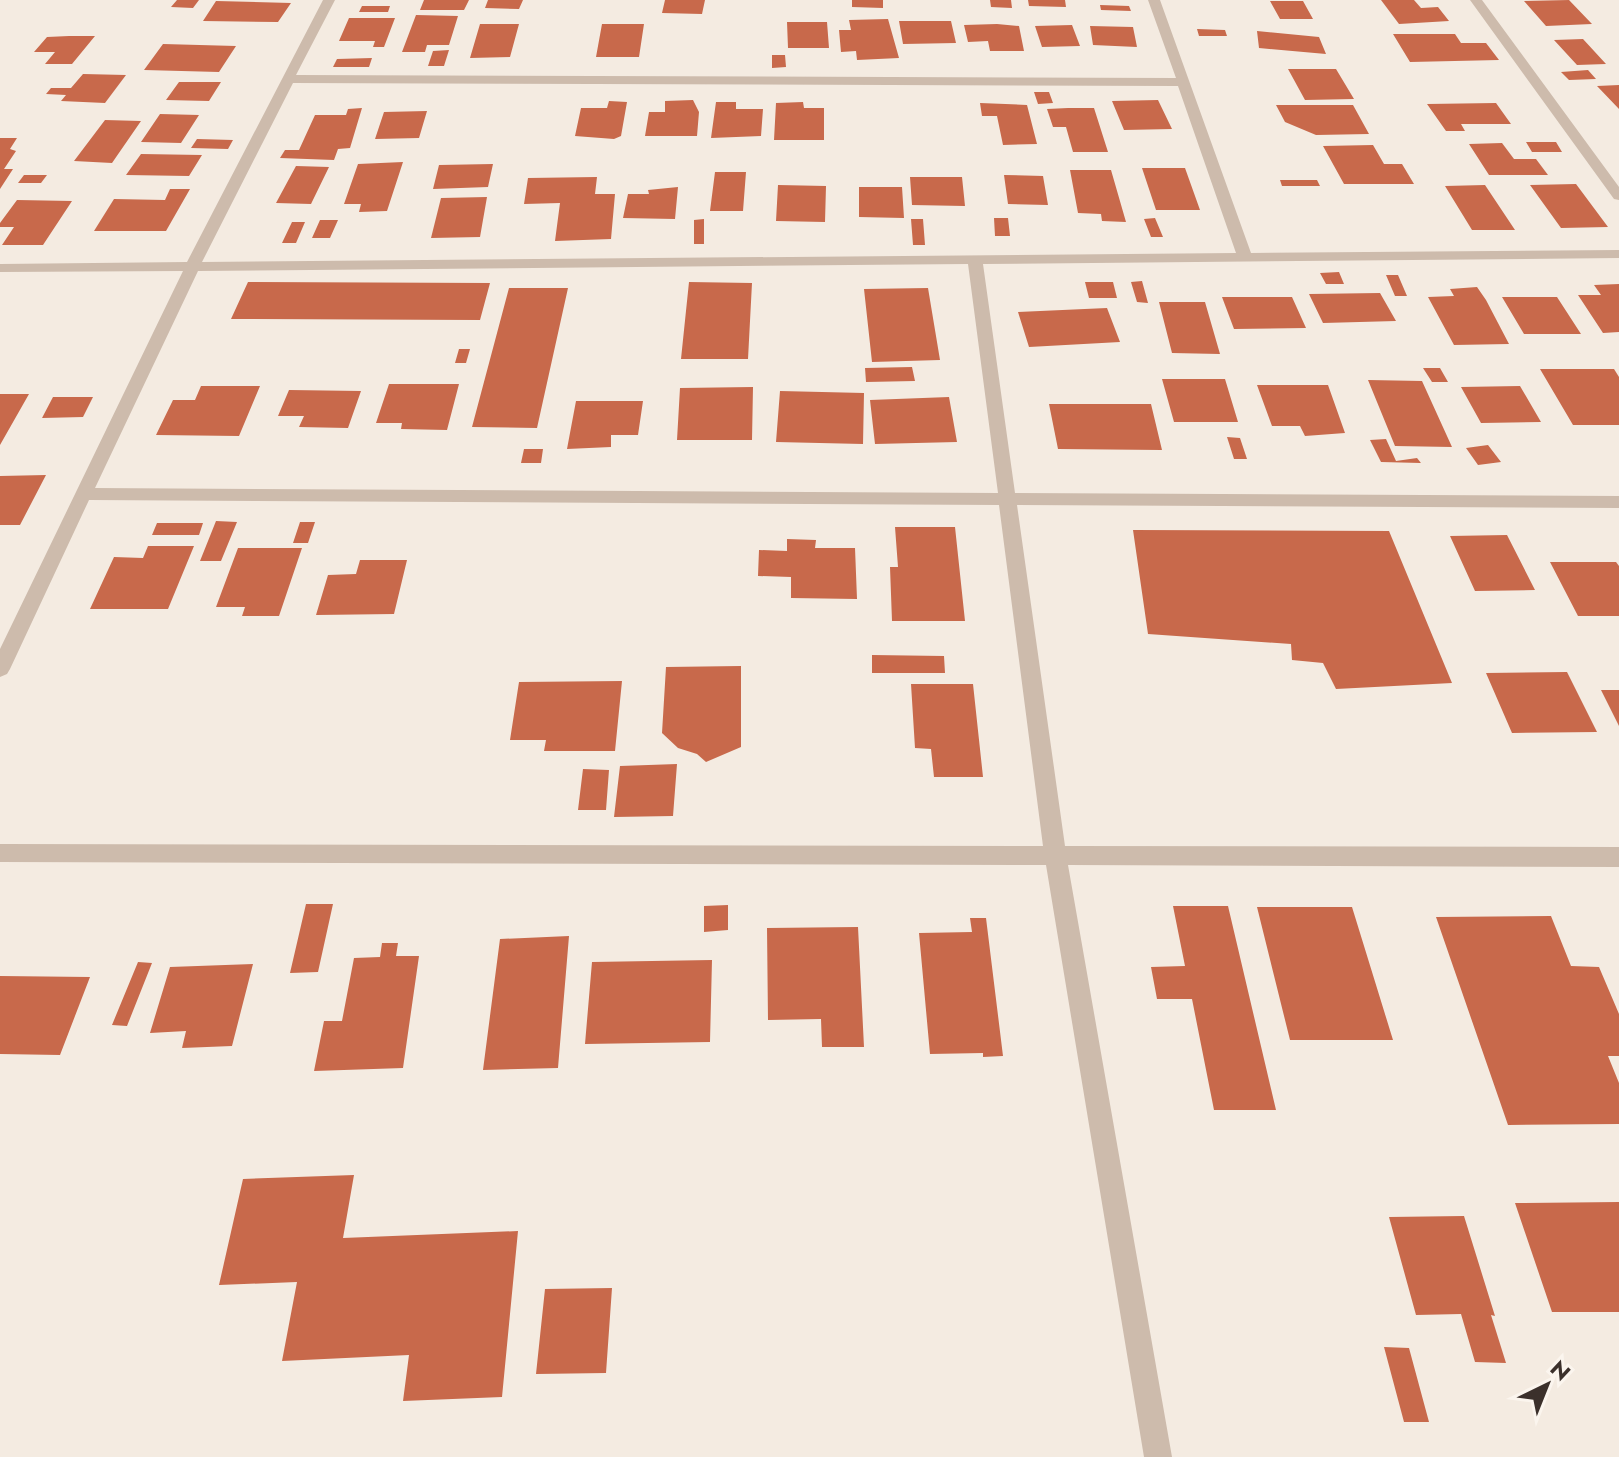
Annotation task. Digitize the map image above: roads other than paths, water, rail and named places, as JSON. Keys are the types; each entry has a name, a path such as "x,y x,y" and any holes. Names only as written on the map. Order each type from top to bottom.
{"street":[{"path":"0,669 192,267 329,0"},
{"path":"1154,0 1245,257"},
{"path":"1476,0 1619,196"},
{"path":"289,79 1181,82"},
{"path":"0,268 1619,254"},
{"path":"975,259 1055,855 1158,1457"},
{"path":"84,494 1619,502"},
{"path":"0,853 1619,857"}]}
